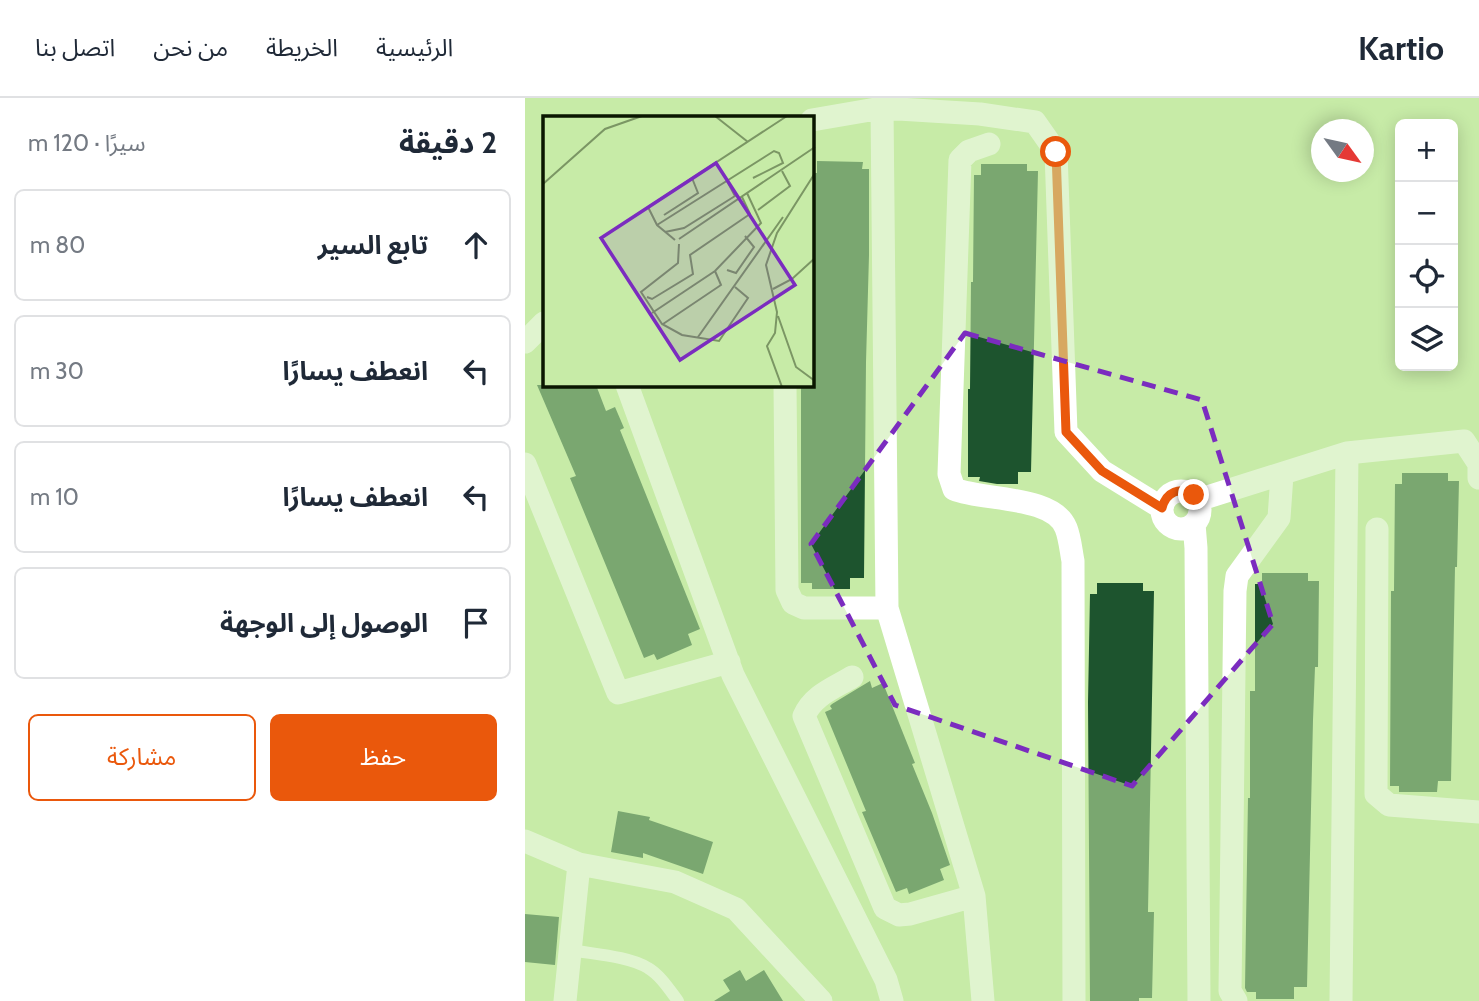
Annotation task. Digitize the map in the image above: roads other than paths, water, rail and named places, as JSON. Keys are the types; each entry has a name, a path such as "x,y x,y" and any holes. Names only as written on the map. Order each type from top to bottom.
{"street":[{"path":"814,120 882,108 980,114 1035,122 1056,152 1066,432 1102,471 1162,508"},
{"path":"882,108 887,608 974,896 983,1001"},
{"path":"989,144 969,151 960,160 949,474 954,489 966,494 1032,505 1054,512 1065,526 1073,561 1074,1001"},
{"path":"525,342 543,324"},
{"path":"628,387 729,662 886,980 892,1001"},
{"path":"785,387 787,590 793,603 804,608 887,608"},
{"path":"1198,500 1347,453 1464,442 1479,464 1479,478"},
{"path":"1334,1000 1347,453"},
{"path":"525,464 618,693 729,662"},
{"path":"1236,1001 1230,991 1235,592 1237,576 1279,518 1282,475"},
{"path":"1177,491 1189,492 1198,500 1200,513 1193,524 1181,529 1165,520 1162,508 1167,497 1177,491"},
{"path":"1193,524 1196,562 1199,1001"},
{"path":"1377,530 1376,794 1389,805 1479,813"},
{"path":"852,677 817,697 804,716 884,908 899,915 910,914 974,896"},
{"path":"525,841 579,864 675,883 736,909 821,1001"},
{"path":"565,1001 579,864"}],"lane":[{"path":"571,950 639,963 650,969 678,1001"}]}
